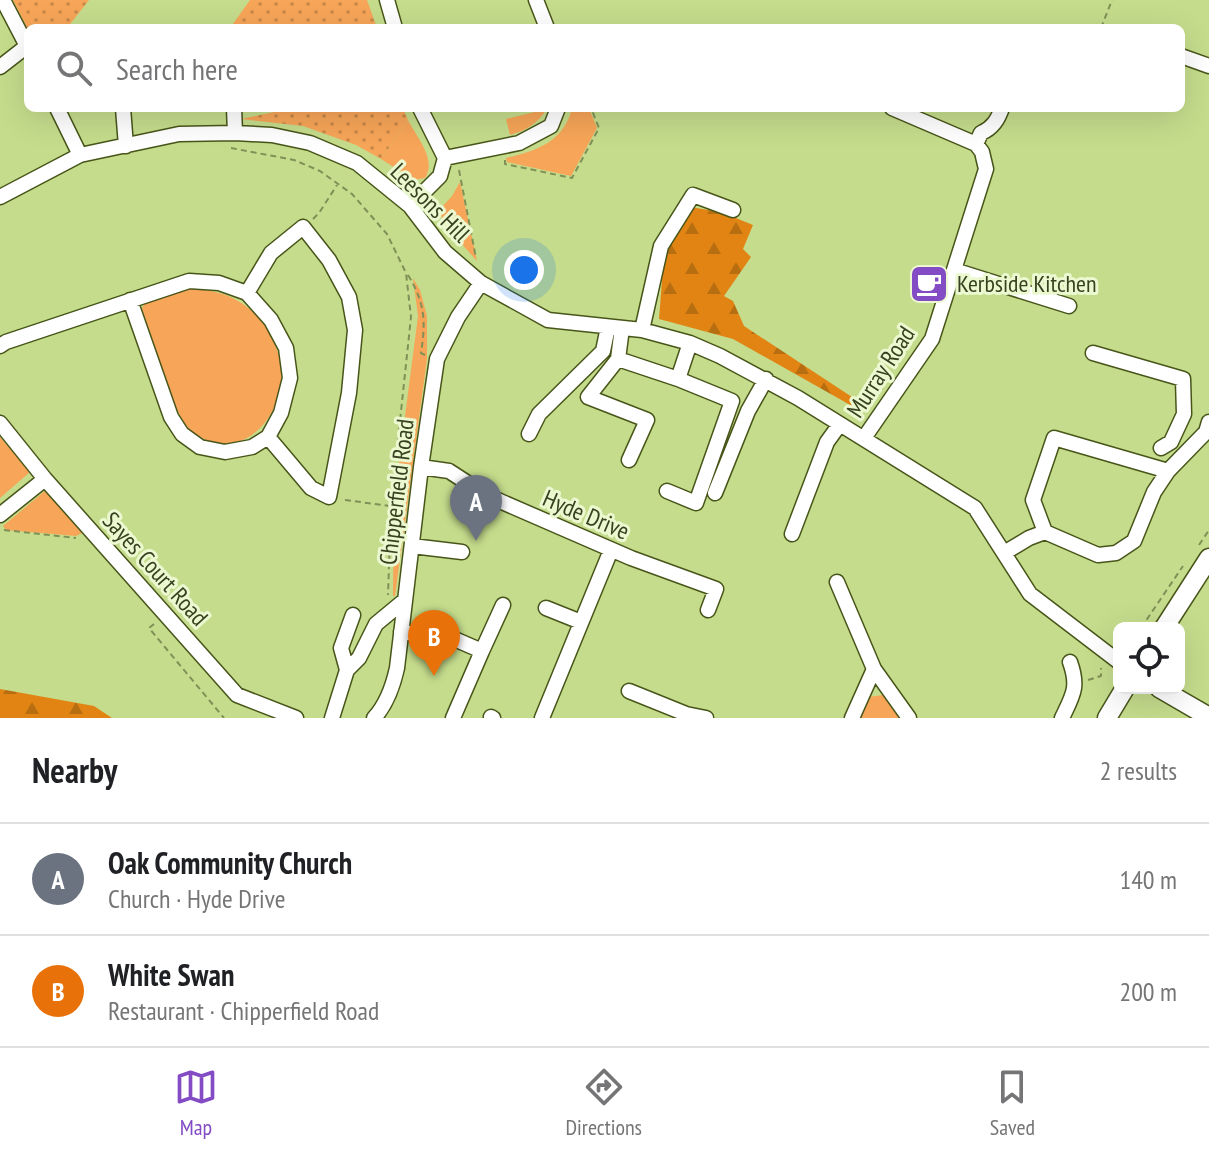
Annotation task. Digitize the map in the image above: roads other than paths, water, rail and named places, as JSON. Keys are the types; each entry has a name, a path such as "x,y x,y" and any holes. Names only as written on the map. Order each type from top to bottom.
{"main road":[{"path":"1167,622 1200,556"},
{"path":"1107,718 1121,694"},
{"path":"1169,694 1209,717"}],"street":[{"path":"3,0 24,39"},
{"path":"387,0 394,24"},
{"path":"538,0 546,24"},
{"path":"0,67 24,50"},
{"path":"1185,57 1209,66"},
{"path":"59,112 80,155"},
{"path":"123,112 126,146"},
{"path":"234,112 235,133"},
{"path":"422,112 450,157"},
{"path":"450,157 519,143 551,126 556,112"},
{"path":"901,112 976,144 981,133 988,130 1000,112"},
{"name":"Leesons Hill","path":"0,197 80,155 179,134 272,135 310,143 357,163 410,206 445,252 481,283 548,320 642,330 690,343 766,379 975,508 1030,594 1113,657"},
{"name":"Murray Road","path":"864,438 932,339 986,169 982,152 976,144"},
{"path":"410,206 440,176 450,157"},
{"path":"642,330 661,246 693,195 733,210"},
{"path":"247,293 271,253 303,227 329,260 349,297 355,330 349,393 329,497 311,488 268,437"},
{"path":"954,270 1069,306"},
{"path":"0,346 6,342 130,300 189,281 219,283 247,293 271,320 286,348 290,378 281,413 268,437 252,447 225,452 200,447 182,434 171,417 130,300"},
{"name":"Chipperfield Road","path":"377,717 392,689 437,361 458,317 481,283"},
{"path":"615,327 618,359 588,397 647,420 629,460"},
{"path":"529,434 539,414 603,351 615,327"},
{"path":"678,379 690,343"},
{"path":"1093,353 1183,379 1184,414 1171,442 1161,448"},
{"path":"618,359 732,401 696,503 667,491"},
{"path":"715,493 748,411 766,379"},
{"path":"1004,553 1045,532 1098,555 1116,553 1134,541 1154,492 1168,471 1206,432 1209,421 1184,414"},
{"name":"Sayes Court Road","path":"0,423 45,479 237,695 296,718"},
{"path":"792,534 827,442 840,424"},
{"path":"1045,532 1033,500 1054,438 1168,471"},
{"name":"Hyde Drive","path":"421,467 449,471 486,495 611,550 716,589 708,610"},
{"path":"0,515 45,479"},
{"path":"412,546 462,552"},
{"path":"542,718 611,550"},
{"path":"837,582 874,669 909,718"},
{"path":"332,718 347,670 359,658 376,624 405,600"},
{"path":"453,718 503,605"},
{"path":"546,608 581,622"},
{"path":"347,670 341,648 353,615"},
{"path":"401,632 452,638 482,651"},
{"path":"1062,718 1074,694 1075,677 1070,662"},
{"path":"852,718 874,669"},
{"path":"629,691 661,712 706,718"}],"place":[{"name":"Kerbside Kitchen","path":"929,284"},
{"name":"Oak Community Church","path":"476,541"},
{"name":"White Swan","path":"434,676"}]}
